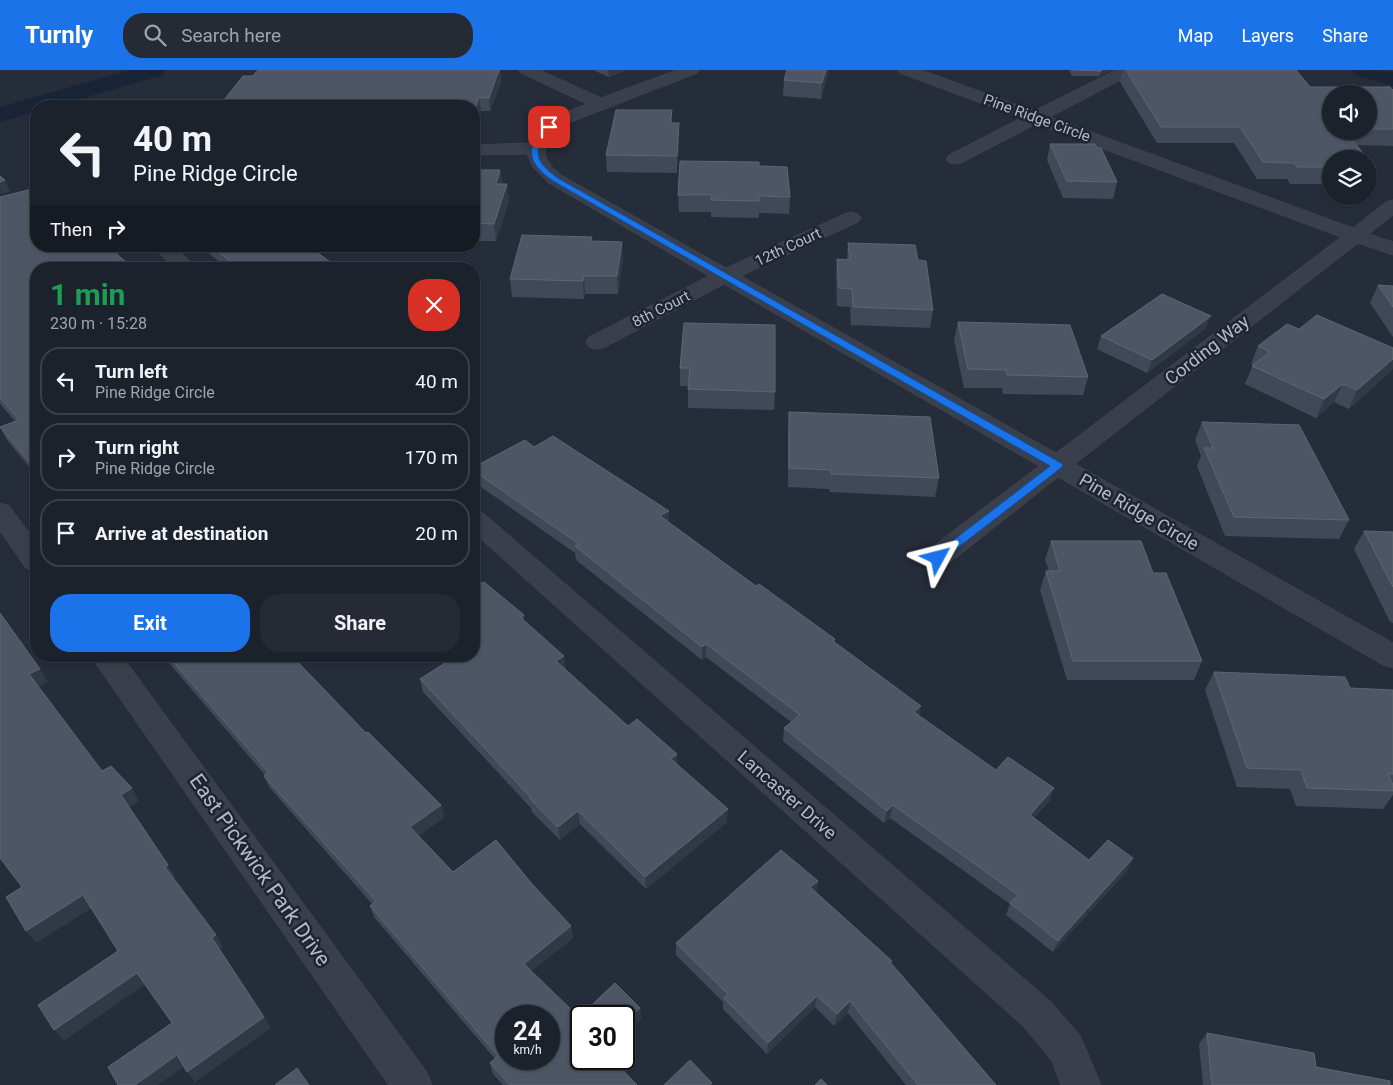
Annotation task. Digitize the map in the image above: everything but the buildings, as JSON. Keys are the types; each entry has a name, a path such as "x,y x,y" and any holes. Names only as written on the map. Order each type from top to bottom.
{"street":[{"path":"528,70 600,104"},
{"path":"480,150 534,148 541,134 549,127 566,118 691,70"},
{"name":"Pine Ridge Circle","path":"906,70 1393,249"},
{"path":"955,159 1128,70"},
{"name":"Pine Ridge Circle","path":"534,148 534,156 538,164 550,176 1393,657"},
{"name":"Cording Way","path":"938,558 1393,206"},
{"name":"12th Court","path":"724,276 851,218"},
{"path":"169,252 180,262"},
{"name":"8th Court","path":"597,342 724,276"},
{"path":"0,512 30,553"},
{"name":"Lancaster Drive","path":"480,525 1037,1014 1066,1048 1081,1085"},
{"name":"East Pickwick Park Drive","path":"110,662 207,794 412,1085"}],"waterway":[{"path":"52,100 155,70"},
{"path":"1363,70 1393,79"},
{"path":"0,115 30,106"}],"route":[{"path":"549,127 541,134 534,148 534,156 545,172 555,179 1058,465 938,558"}]}
